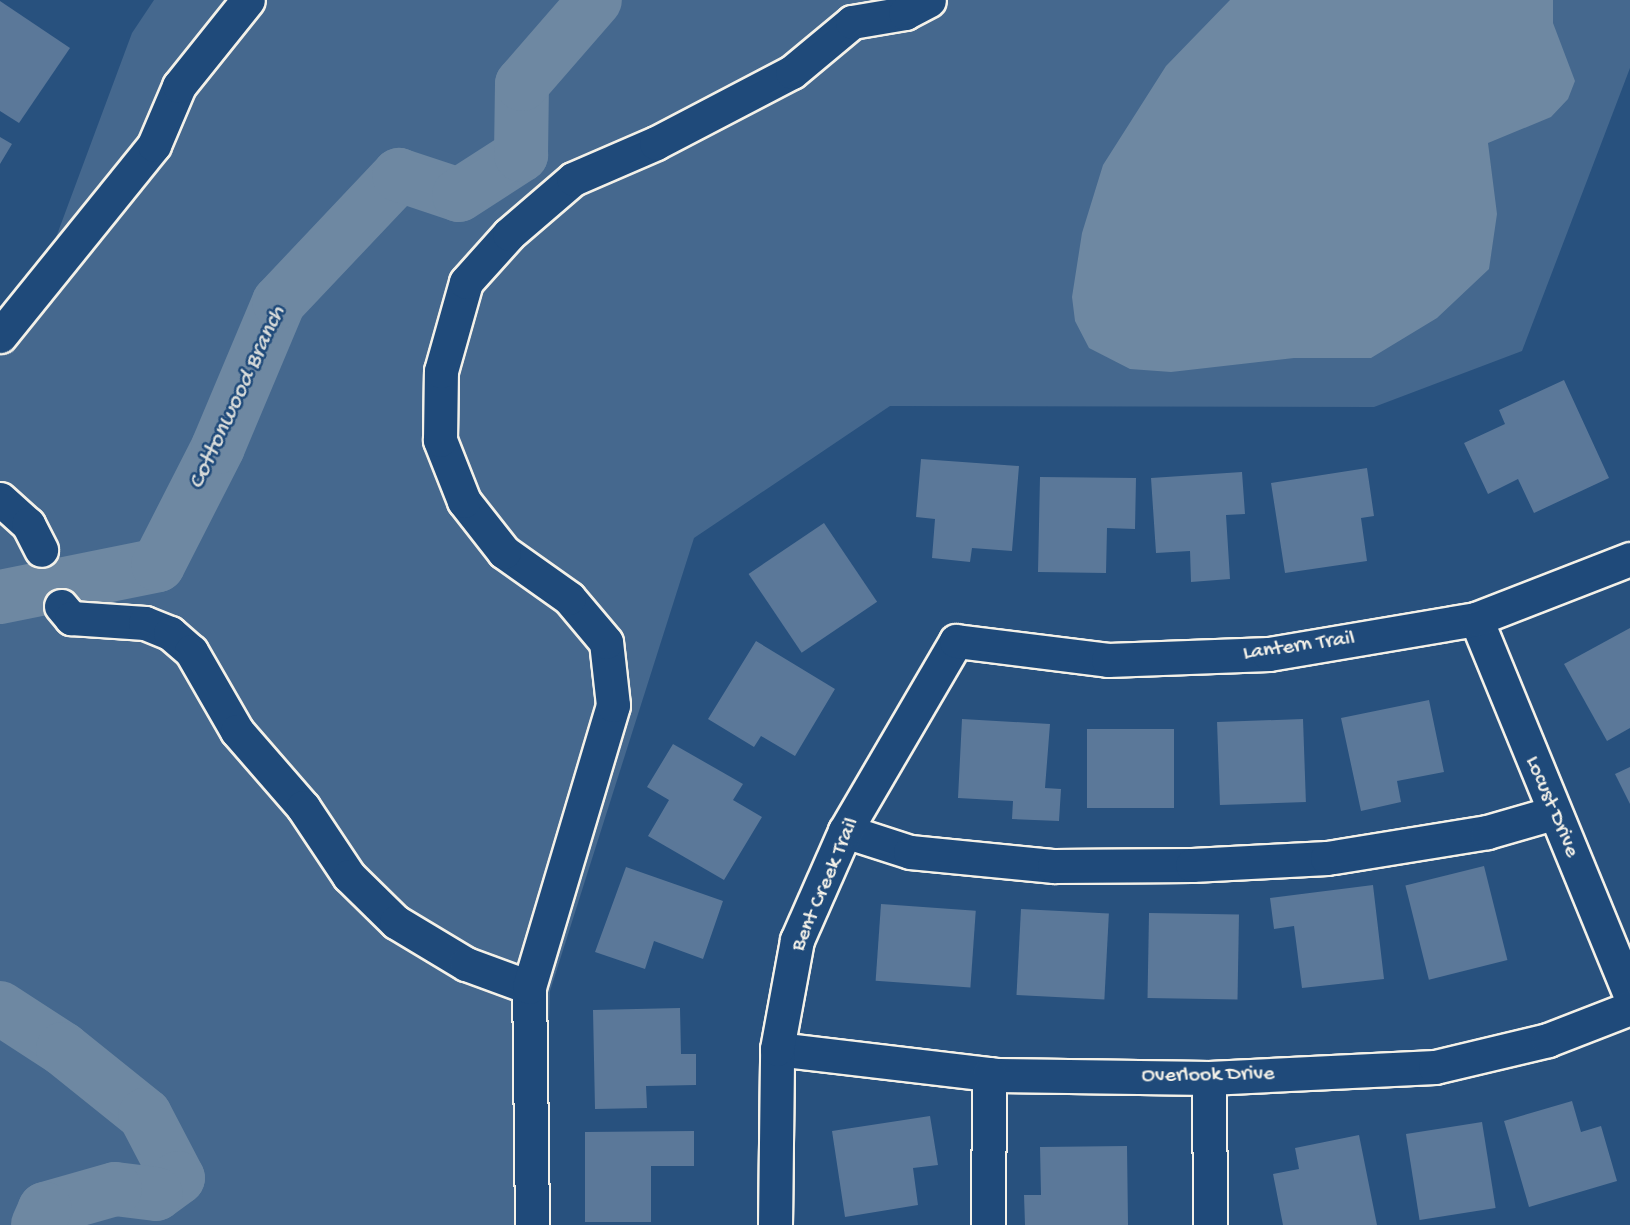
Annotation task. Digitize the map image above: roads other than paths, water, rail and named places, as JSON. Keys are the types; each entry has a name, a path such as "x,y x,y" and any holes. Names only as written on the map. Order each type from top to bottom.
{"street":[{"path":"0,336 154,145 179,86 248,0"},
{"path":"532,1225 529,987 613,705 606,642 569,598 504,552 464,501 440,440 441,371 466,282 509,234 573,178 656,143 792,72 852,22 905,13 929,0"},
{"path":"0,499 28,524 41,549"},
{"name":"Lantern Trail","path":"956,642 1108,660 1269,654 1476,619 1630,559"},
{"path":"61,606 71,618 145,623 170,633 191,651 237,731 303,807 349,876 396,922 466,964 529,987"},
{"name":"Locust Drive","path":"1476,619 1553,813 1630,994"},
{"name":"Bent Creek Trail","path":"775,1225 777,1049 797,940 845,831 956,642"},
{"path":"845,831 910,852 1054,866 1192,865 1327,858 1487,832 1553,813"},
{"name":"Overlook Drive","path":"777,1049 989,1074 1209,1078 1435,1067 1548,1040 1630,1008"},
{"path":"988,1225 989,1074"},
{"path":"1209,1078 1210,1225"}],"waterway":[{"name":"Cottonwood Branch","path":"0,597 158,565 218,447 279,302 399,175 459,195 521,155 522,84 595,0"},
{"name":"Cottonwood Branch","path":"0,1008 63,1049 145,1115 178,1178 156,1194 115,1189 45,1209 38,1225"}]}
